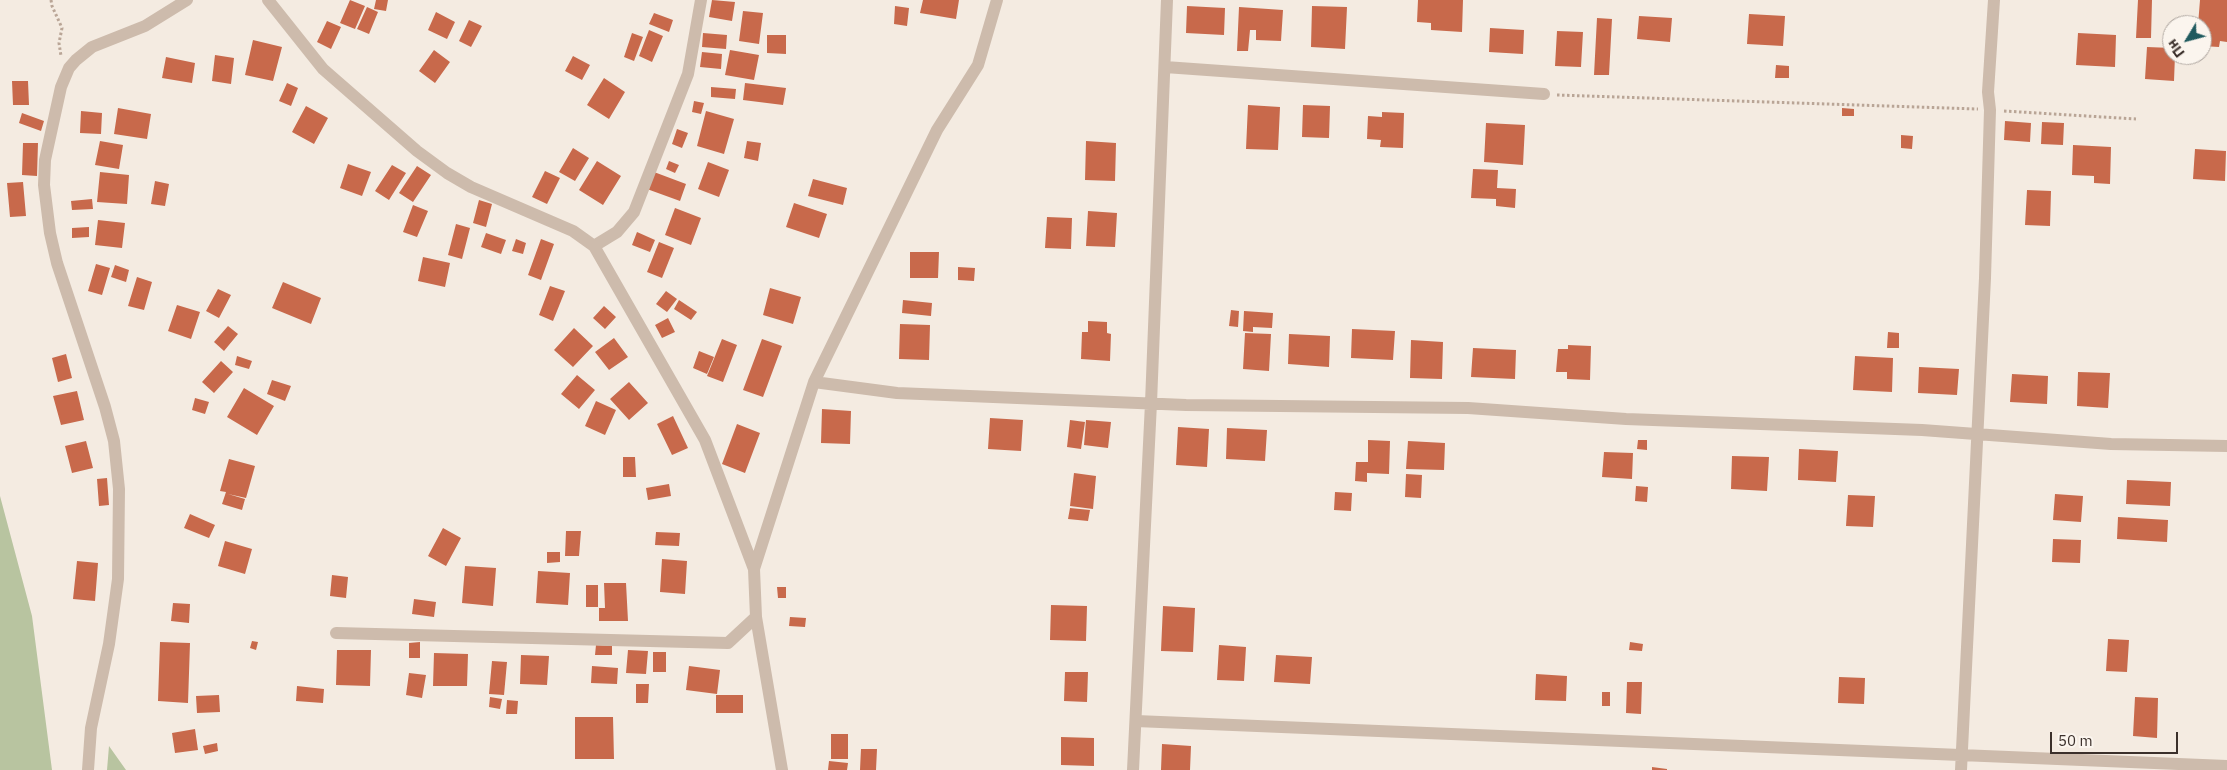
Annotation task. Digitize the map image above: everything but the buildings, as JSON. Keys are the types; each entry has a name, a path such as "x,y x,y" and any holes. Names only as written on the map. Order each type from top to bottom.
{"street":[{"path":"88,770 91,728 109,644 118,579 118,489 114,441 105,407 57,263 44,185 48,142 57,103 69,68 84,52 100,43 145,26 187,0"},
{"path":"268,0 323,69 416,151 446,173 471,188 573,231 594,246 705,440 754,570 756,617 782,770"},
{"path":"594,246 617,232 634,212 688,74 701,0"},
{"path":"754,570 814,382 937,130 978,65 997,0"},
{"path":"1133,770 1151,403 1167,0"},
{"path":"1962,770 1985,278 1990,110 1988,92 1994,0"},
{"path":"1165,67 1544,94"},
{"path":"814,382 897,393 1335,408 1468,408 1626,419 1922,430 2111,444 2227,446"},
{"path":"336,633 728,644 756,617"},
{"path":"1136,721 2227,766"}],"path":[{"path":"51,0 62,28 59,43 66,76"},
{"path":"1544,94 1990,110 2136,119"}],"green space":[{"path":"0,496 32,616 52,770 0,770"},
{"path":"109,746 126,770 107,770"}]}
